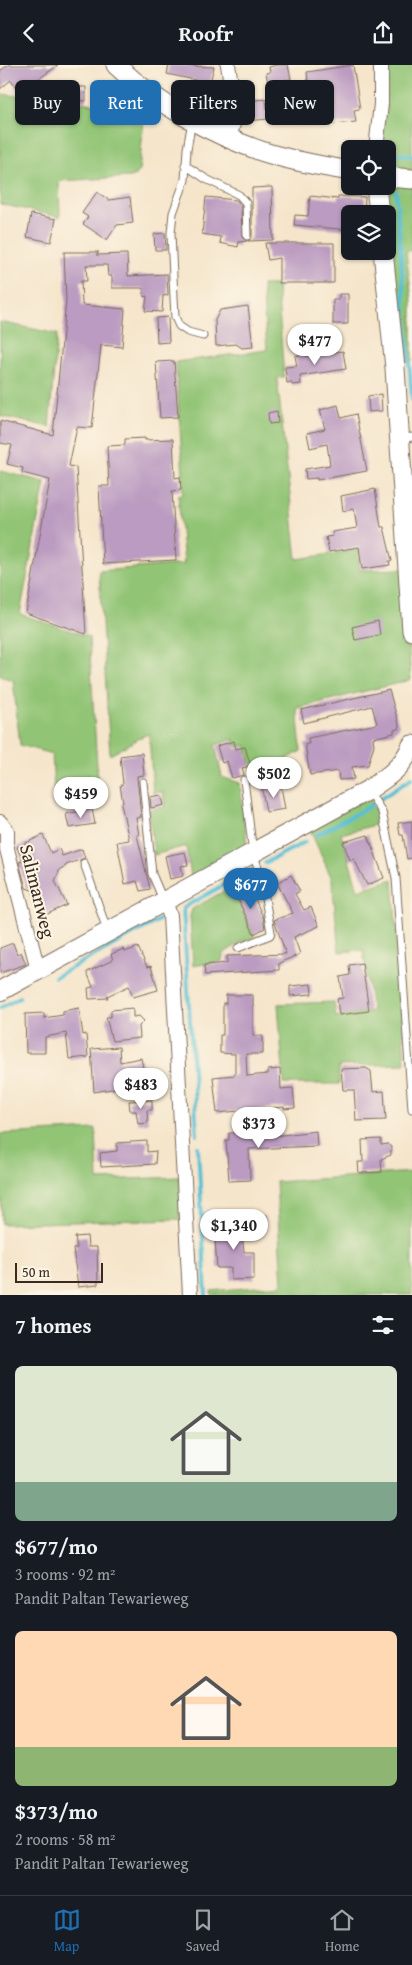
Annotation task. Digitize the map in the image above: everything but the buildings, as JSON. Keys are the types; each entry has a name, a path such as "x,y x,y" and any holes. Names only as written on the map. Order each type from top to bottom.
{"street":[{"path":"116,65 171,106"},
{"path":"228,65 236,114 229,138"},
{"path":"377,140 381,103 380,65"},
{"path":"204,125 229,138 265,152 341,169"},
{"path":"396,178 412,179"},
{"path":"384,260 406,438 412,631"},
{"path":"0,991 165,903 368,790 390,776 401,765 412,745"},
{"name":"Salimanweg","path":"0,822 7,831 7,849 38,970"},
{"path":"165,903 170,912 171,925 190,1295"}],"lane":[{"path":"191,125 185,165 185,180 174,213 171,233 175,317 179,326 188,332 203,336"},
{"path":"185,165 206,179 239,195 246,203 247,236"},
{"path":"238,948 270,935 271,932 261,876 253,853 244,780"},
{"path":"142,782 152,874 165,903"},
{"path":"368,790 382,812 396,878 412,1109"},
{"path":"84,863 108,933"}],"green space":[{"path":"384,65 412,65 412,171 396,170 396,140 380,140"},
{"path":"0,94 15,96 15,125 80,125 80,102 90,103 90,125 143,125 139,171 136,175 130,177 59,181 60,217 0,204"},
{"path":"396,185 412,186 412,250 406,252 412,301 412,362 398,360 389,260 396,260 396,205 386,205 386,195 396,195"},
{"path":"262,285 277,285 284,377 277,378 297,559 358,550 360,570 403,569 411,680 297,708 301,751 255,778 246,745 237,747 234,739 215,745 222,777 240,783 247,847 192,882 186,846 154,855 149,810 165,807 163,792 153,793 149,733 110,755 99,571 184,564 178,495 183,494 183,477 176,362 267,350"},
{"path":"0,322 57,334 49,427 0,416"},
{"path":"0,471 45,482 20,614 89,637 99,798 55,806 52,754 20,745 13,680 0,676"},
{"path":"367,797 371,800 382,823 341,834 358,890 393,879 405,1064 339,1066 339,1084 284,1084 278,1004 334,1002 336,1017 372,1011 363,950 339,952 332,879 310,830"},
{"path":"231,887 255,937 239,943 223,954 222,961 193,966 190,916 192,909"},
{"path":"96,1129 98,1180 180,1177 181,1219 2,1224 0,1134"},
{"path":"412,1172 412,1295 212,1295 211,1291 282,1285 276,1182"}],"waterway":[{"path":"396,154 412,156"},
{"path":"396,192 412,400"},
{"path":"380,799 412,778"},
{"path":"317,835 372,805"},
{"path":"265,863 305,842"},
{"path":"183,908 252,869"},
{"path":"183,908 197,1135"},
{"path":"55,977 159,920"},
{"path":"0,1008 20,997"},
{"path":"198,1147 206,1295"}]}
